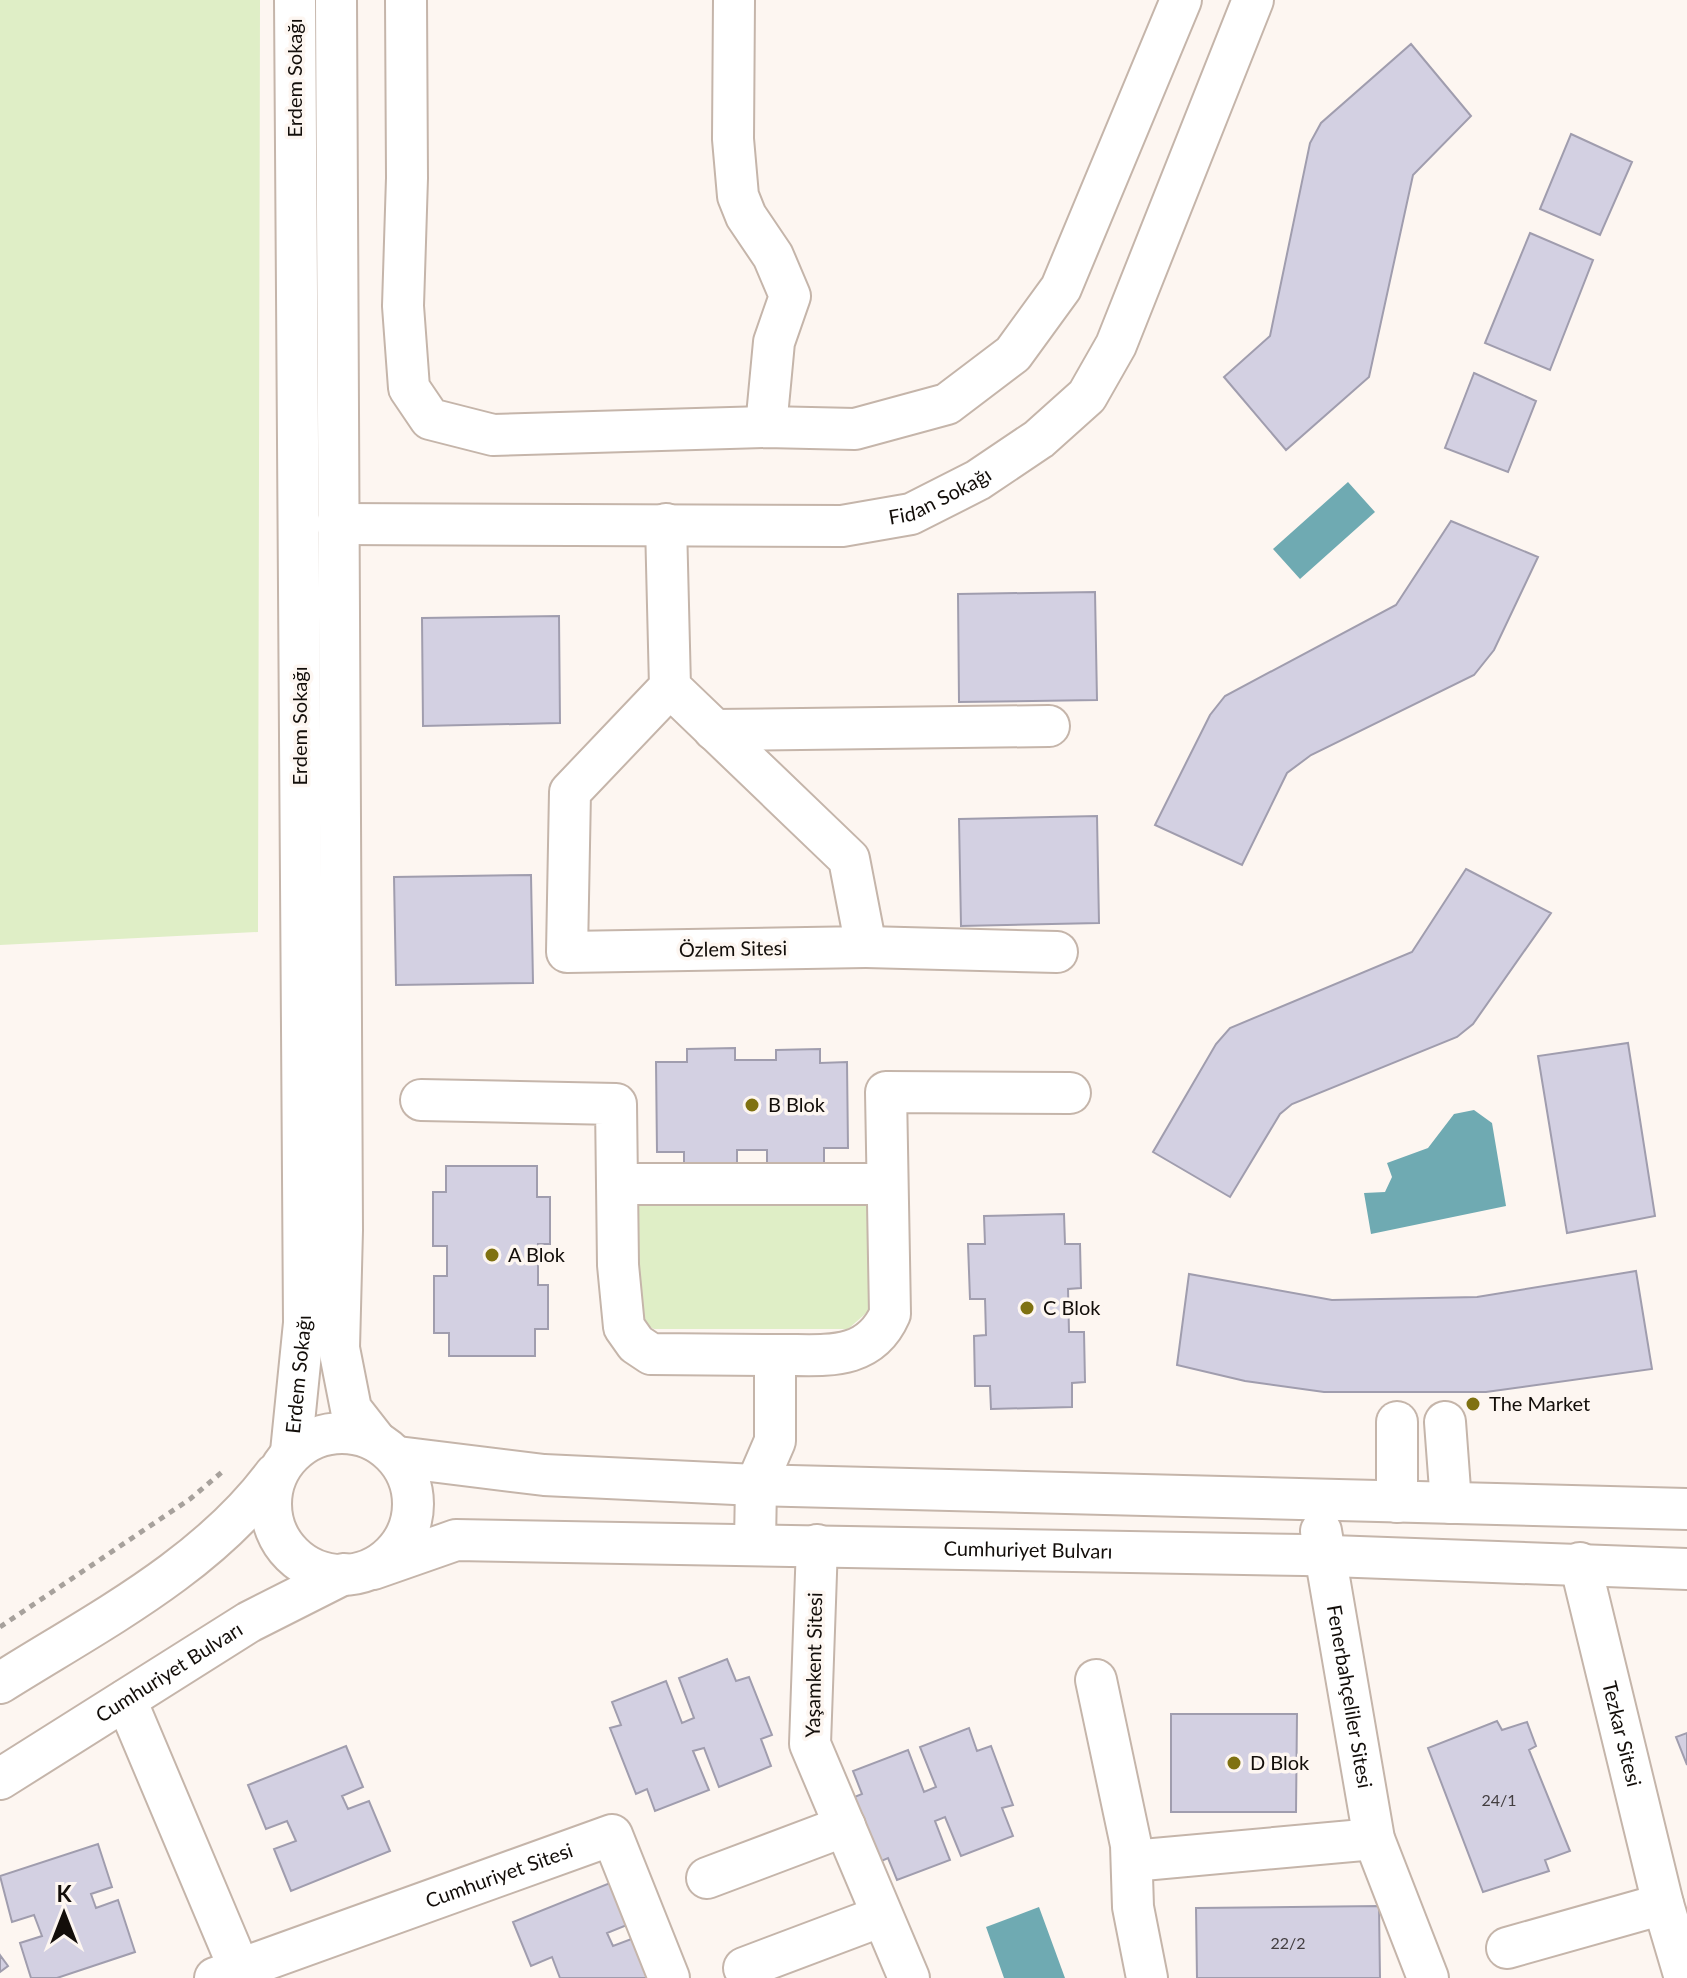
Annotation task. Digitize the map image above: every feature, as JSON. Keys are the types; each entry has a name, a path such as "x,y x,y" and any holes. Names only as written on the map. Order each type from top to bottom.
{"street":[{"name":"Erdem Sokağı","path":"284,1462 304,1323 295,0"},
{"name":"Erdem Sokağı","path":"336,0 342,1230 339,1348 351,1409 387,1449"},
{"path":"406,0 407,178 403,306 409,388 430,419 493,435 766,427 855,429 947,404 1013,354 1061,288 1181,0"},
{"path":"734,0 733,139 738,196 746,216 773,256 790,296 774,342 766,427"},
{"name":"Fidan Sokağı","path":"337,524 842,526 911,514 978,480 1058,422 1087,396 1116,345 1253,0"},
{"path":"666,524 670,687 849,859 866,947 1057,952"},
{"name":"Özlem Sitesi","path":"670,687 570,792 567,952 866,947"},
{"path":"714,730 1049,726"},
{"path":"421,1100 616,1104 618,1265 624,1327 636,1344 651,1354 775,1355 848,1353 881,1333 890,1314 886,1092 1070,1093"},
{"path":"617,1184 887,1184"},
{"path":"755,1543 756,1485 775,1441 775,1355"},
{"path":"1397,1422 1397,1502"},
{"path":"1445,1422 1451,1503"},
{"path":"0,1683 155,1585 219,1538 250,1508 284,1462 310,1439 331,1432 354,1433 387,1449 544,1475 756,1485 1687,1509"},
{"path":"284,1462 270,1492 270,1514 277,1536 290,1554 308,1567 330,1575 359,1572 392,1556 405,1539 413,1517 413,1494 387,1449"},
{"name":"Fenerbahçeliler Sitesi","path":"1315,1500 1374,1839 1428,1978"},
{"name":"Cumhuriyet Bulvarı","path":"0,1779 249,1622 359,1572 456,1540 755,1543 1325,1556 1687,1569"},
{"name":"Yaşamkent Sitesi","path":"817,1545 810,1744 909,1978"},
{"name":"Tezkar Sitesi","path":"1580,1563 1685,1978"},
{"path":"1096,1680 1132,1861 1133,1907 1147,1978"},
{"name":"Cumhuriyet Sitesi","path":"126,1700 227,1973 612,1835 669,1978"},
{"path":"707,1878 845,1826"},
{"path":"1132,1861 1374,1839"},
{"path":"744,1968 882,1916"},
{"path":"1507,1948 1674,1926"}],"path":[{"path":"0,1627 190,1499 225,1469"}],"green space":[{"path":"0,0 260,0 258,932 0,945"},
{"path":"637,1194 869,1194 872,1308 848,1329 654,1329 646,1325 637,1310"}],"water":[{"path":"1348,482 1375,512 1300,579 1273,549"},
{"path":"1474,1110 1492,1123 1506,1206 1371,1234 1364,1193 1385,1192 1392,1177 1387,1163 1428,1148 1454,1114"},
{"path":"1039,1907 1065,1978 1004,1978 986,1927"}],"building":[{"path":"1411,44 1471,116 1413,175 1369,377 1286,450 1224,377 1270,336 1310,143 1321,123"},
{"path":"1571,134 1632,162 1600,235 1540,209"},
{"path":"1530,233 1593,260 1550,370 1485,343"},
{"path":"1474,373 1536,401 1508,472 1445,448"},
{"path":"1451,521 1538,557 1494,650 1474,675 1311,755 1287,773 1242,865 1155,825 1210,715 1225,696 1396,605"},
{"path":"1095,592 1097,700 959,702 958,594"},
{"path":"559,616 560,723 423,726 422,618"},
{"path":"1097,816 1099,923 961,926 959,819"},
{"path":"1466,869 1551,913 1473,1024 1457,1037 1292,1104 1280,1114 1230,1197 1153,1152 1216,1044 1230,1028 1412,952"},
{"path":"531,875 533,983 396,985 394,877"},
{"path":"1628,1043 1655,1216 1567,1233 1538,1056"},
{"name":"B Blok","path":"735,1048 735,1060 776,1060 776,1050 820,1049 820,1063 847,1062 848,1148 824,1148 824,1164 767,1164 767,1150 737,1150 737,1164 684,1165 684,1152 657,1152 656,1062 687,1062 687,1049"},
{"name":"A Blok","path":"446,1166 537,1166 537,1197 550,1197 550,1244 538,1244 538,1285 548,1285 548,1329 535,1329 535,1356 449,1356 449,1333 434,1333 434,1276 447,1276 447,1246 433,1246 433,1192 446,1192"},
{"name":"C Blok","path":"1064,1214 1065,1244 1080,1244 1081,1288 1068,1289 1069,1332 1084,1332 1085,1382 1072,1383 1072,1407 991,1409 990,1386 975,1386 974,1336 986,1335 985,1299 970,1299 968,1244 985,1244 984,1216"},
{"path":"1636,1271 1652,1369 1486,1392 1324,1392 1245,1381 1177,1365 1189,1274 1332,1300 1477,1297"},
{"path":"727,1659 736,1681 749,1677 772,1735 761,1739 771,1766 719,1787 704,1748 693,1751 709,1790 655,1811 647,1789 636,1794 610,1728 621,1725 612,1702 666,1681 682,1723 694,1718 679,1678"},
{"name":"D Blok","path":"1171,1714 1297,1714 1296,1812 1171,1812"},
{"path":"1497,1721 1502,1730 1527,1722 1536,1746 1529,1750 1570,1851 1545,1860 1549,1871 1483,1892 1428,1748"},
{"path":"969,1728 977,1751 991,1746 1013,1805 1002,1808 1013,1836 961,1856 945,1817 935,1821 950,1860 897,1880 888,1858 877,1863 852,1798 862,1794 853,1771 908,1750 924,1792 936,1787 920,1747"},
{"path":"1687,1733 1687,1765 1676,1737"},
{"path":"346,1746 363,1787 342,1796 348,1809 369,1801 390,1851 291,1891 274,1849 296,1841 287,1821 266,1829 248,1785"},
{"path":"98,1844 112,1887 91,1894 96,1908 118,1900 135,1952 57,1978 31,1978 20,1943 42,1936 34,1915 12,1922 0,1876"},
{"path":"610,1883 627,1925 607,1933 613,1946 634,1938 651,1978 560,1978 552,1957 531,1966 513,1922"},
{"path":"1379,1906 1380,1978 1197,1978 1196,1908"},
{"path":"0,1955 8,1966 0,1972"}],"place":[{"name":"B Blok","path":"752,1105"},
{"name":"A Blok","path":"492,1255"},
{"name":"C Blok","path":"1027,1308"},
{"name":"The Market","path":"1473,1404"},
{"name":"D Blok","path":"1234,1763"}]}
